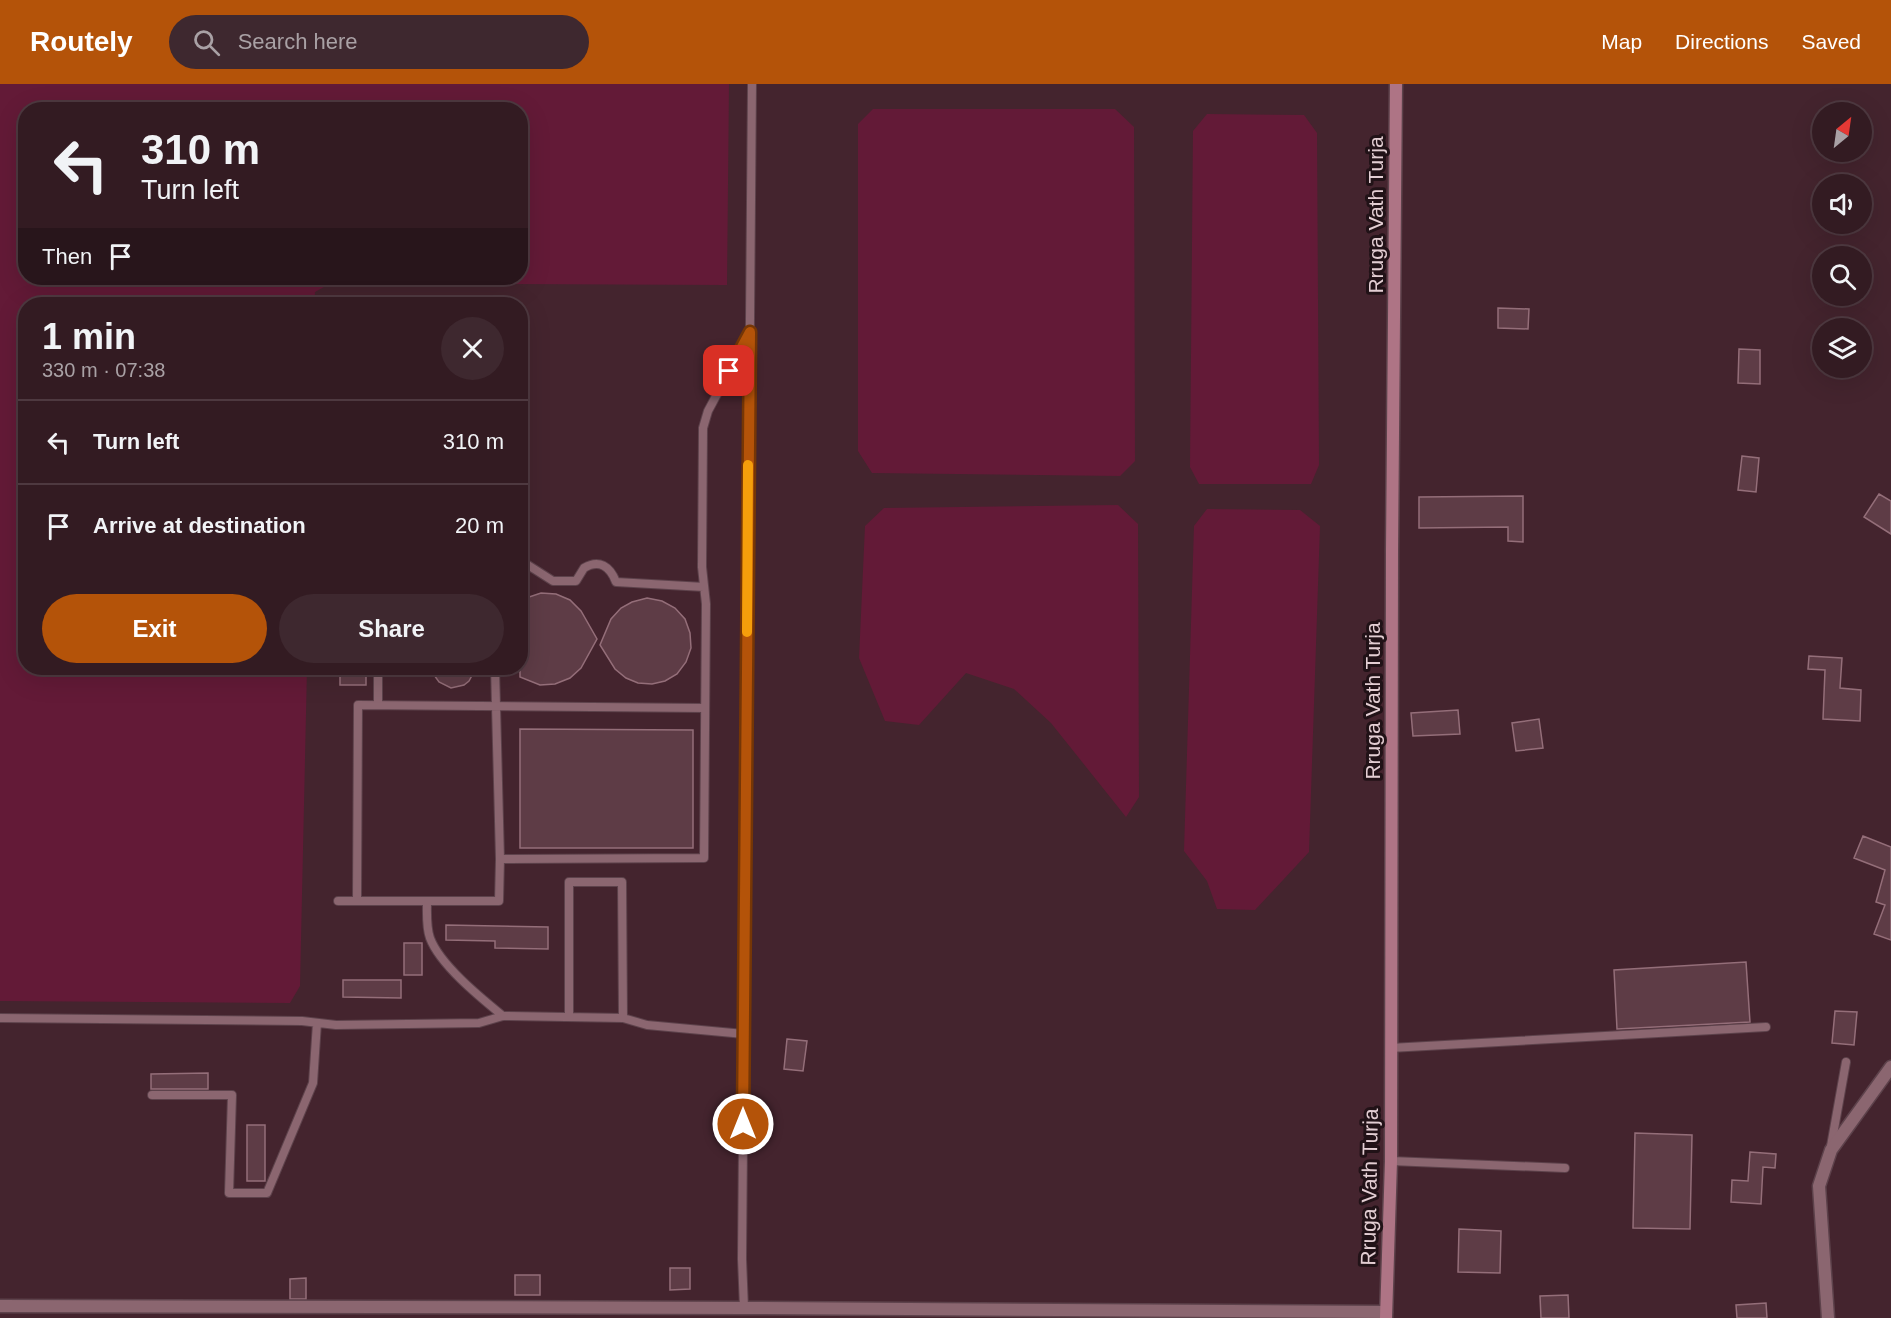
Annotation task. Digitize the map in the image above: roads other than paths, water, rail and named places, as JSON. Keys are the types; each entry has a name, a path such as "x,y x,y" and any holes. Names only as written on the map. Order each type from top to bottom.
{"street":[{"name":"Rruga Vath Turja","path":"1386,1315 1390,1161 1396,84"},
{"path":"1828,1318 1819,1186 1831,1150 1891,1067"},
{"path":"0,1306 744,1308 1386,1315"}],"lane":[{"path":"744,1308 752,84"},
{"path":"501,859 704,858 706,604 702,567 703,428 708,411 750,332"},
{"path":"528,565 553,581 576,581 584,568 596,563 609,569 616,582 704,587"},
{"path":"378,675 378,705"},
{"path":"338,901 499,901 501,859 495,675"},
{"path":"357,901 358,705 705,708"},
{"path":"570,1017 569,882 622,882 623,1018"},
{"path":"427,901 430,940 471,990 503,1016"},
{"path":"0,1018 302,1021 336,1025 479,1023 503,1016 623,1018 647,1025 744,1034"},
{"path":"152,1095 232,1095 229,1193 267,1193 313,1083 317,1023"},
{"path":"1390,1048 1766,1027"},
{"path":"1831,1150 1846,1062"},
{"path":"1390,1161 1565,1168"}]}
